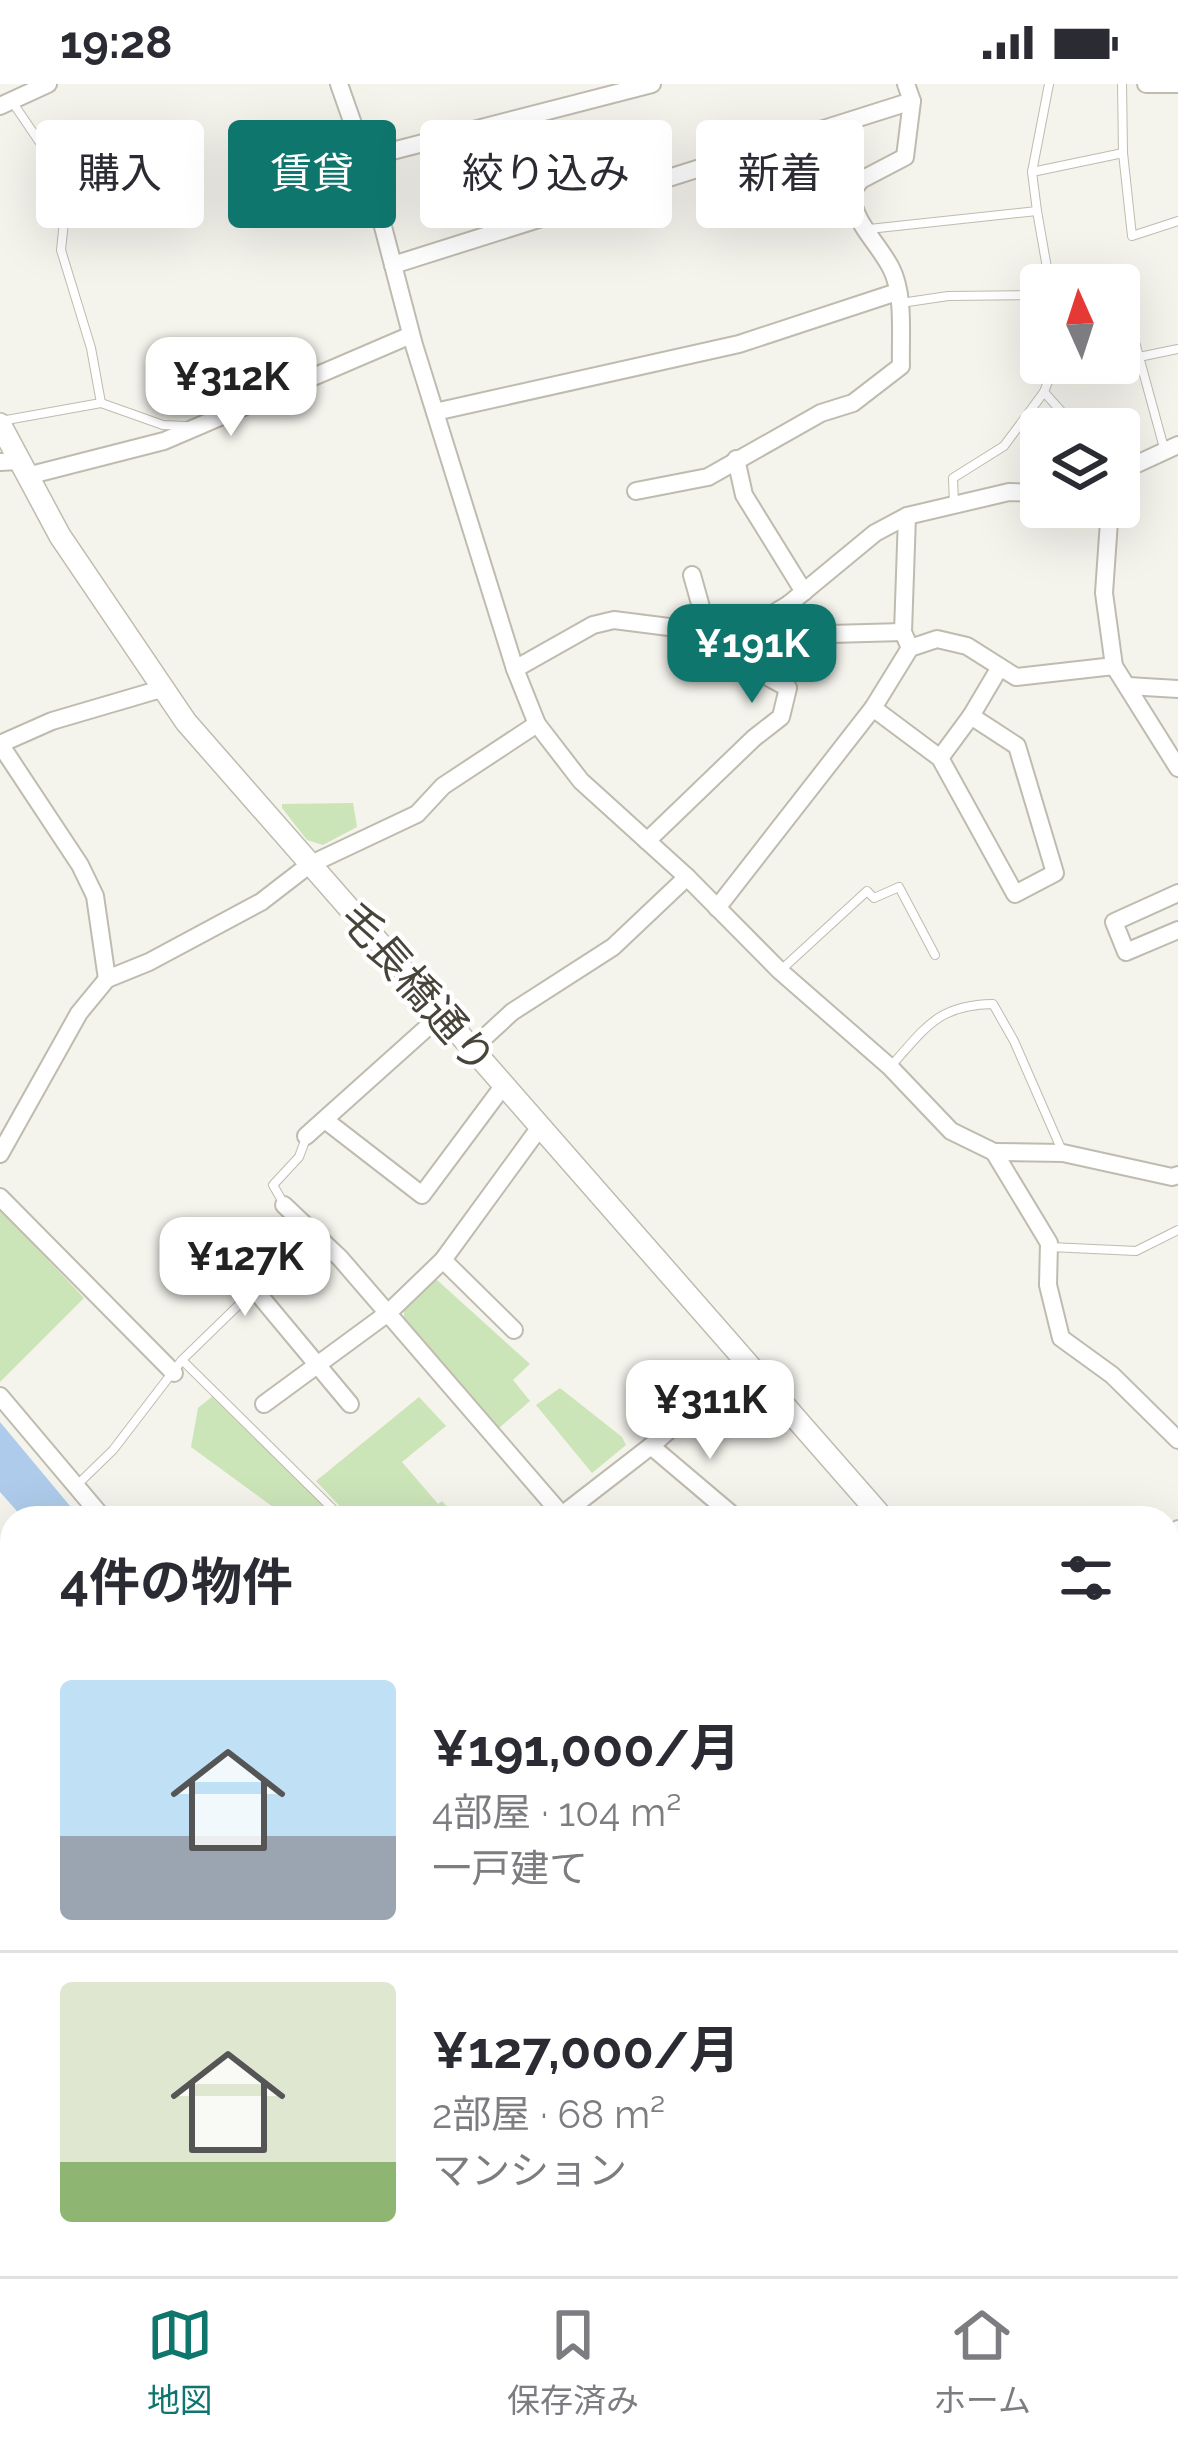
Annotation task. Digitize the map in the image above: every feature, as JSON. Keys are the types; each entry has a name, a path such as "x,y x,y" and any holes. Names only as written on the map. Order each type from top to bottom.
{"street":[{"path":"5,103 48,84"},
{"path":"339,84 352,120"},
{"path":"396,150 652,84"},
{"path":"1146,84 1177,84"},
{"path":"393,266 909,92 904,157 861,180 851,192 853,209 864,230 894,272 901,366 853,404 821,412 708,477 635,491"},
{"path":"383,228 411,334 515,670 537,724 581,781 687,877 780,971 890,1066 951,1131 994,1152 1063,1153 1178,1175"},
{"path":"435,412 739,344 898,297"},
{"path":"15,466 164,441 411,334"},
{"name":"毛長橋通り","path":"0,423 15,466 161,689 309,865 872,1506"},
{"path":"1140,464 1171,447"},
{"path":"736,458 744,495 796,598 830,634 937,639 967,646 1016,676 1114,666"},
{"path":"729,640 796,598 875,533 907,516 1020,492"},
{"path":"718,908 873,708 906,640 907,516"},
{"path":"1108,528 1103,593 1114,666 1178,768"},
{"path":"692,575 709,632"},
{"path":"515,670 593,625 614,620 709,632 729,640"},
{"path":"647,841 754,737 781,717 788,688 733,658 729,640"},
{"path":"940,758 1000,667"},
{"path":"1128,686 1178,689"},
{"path":"106,979 95,896 0,744 52,721 161,689"},
{"path":"873,708 940,758 1015,894 1055,873 1017,746 971,716"},
{"path":"0,1154 7,1126 106,979 149,962 261,902 309,865 417,814 443,786 537,724"},
{"path":"472,1049 512,1012 613,946 687,877"},
{"path":"1178,893 1114,922 1126,952 1178,930"},
{"path":"306,1136 441,1015"},
{"path":"325,1120 422,1196 503,1085"},
{"path":"264,1404 388,1313 443,1260 541,1127"},
{"path":"994,1152 1049,1247 1048,1285 1061,1338 1112,1375 1178,1440"},
{"path":"0,1197 178,1366"},
{"path":"284,1205 340,1258 552,1506"},
{"path":"308,1231 255,1290 350,1403"},
{"path":"443,1260 514,1330"},
{"path":"573,1506 746,1363"},
{"path":"0,1396 94,1506"},
{"path":"651,1446 722,1506"}],"lane":[{"path":"1046,264 1032,172 1049,84"},
{"path":"1122,84 1132,236 1178,221"},
{"path":"5,103 68,184 61,250 91,348 101,403"},
{"path":"1032,172 1123,152"},
{"path":"864,230 1037,211"},
{"path":"898,297 1020,295"},
{"path":"1140,358 1178,350"},
{"path":"1140,361 1171,447"},
{"path":"954,505 953,478 1004,446 1047,384"},
{"path":"1044,392 1059,408"},
{"path":"0,423 101,403 163,425 194,426"},
{"path":"780,971 867,891 874,898 899,887 935,956"},
{"path":"890,1066 931,1021 959,1004 993,1004 1063,1153"},
{"path":"284,1205 273,1185 299,1157 306,1136"},
{"path":"1049,1247 1136,1251 1178,1230"},
{"path":"76,1486 113,1450 178,1366 255,1290"},
{"path":"178,1366 329,1506"}],"green space":[{"path":"353,803 357,827 323,845 307,840 282,808 282,804"},
{"path":"0,1209 84,1298 0,1382"},
{"path":"431,1280 437,1280 530,1364 513,1380 530,1401 499,1428 404,1320 404,1311"},
{"path":"560,1388 626,1445 592,1473 536,1405"},
{"path":"214,1395 324,1506 272,1506 191,1447 198,1408"},
{"path":"419,1397 446,1426 402,1462 438,1504 442,1501 446,1506 340,1506 316,1481"}],"water":[{"path":"0,1422 70,1506 12,1506 0,1492"}]}
